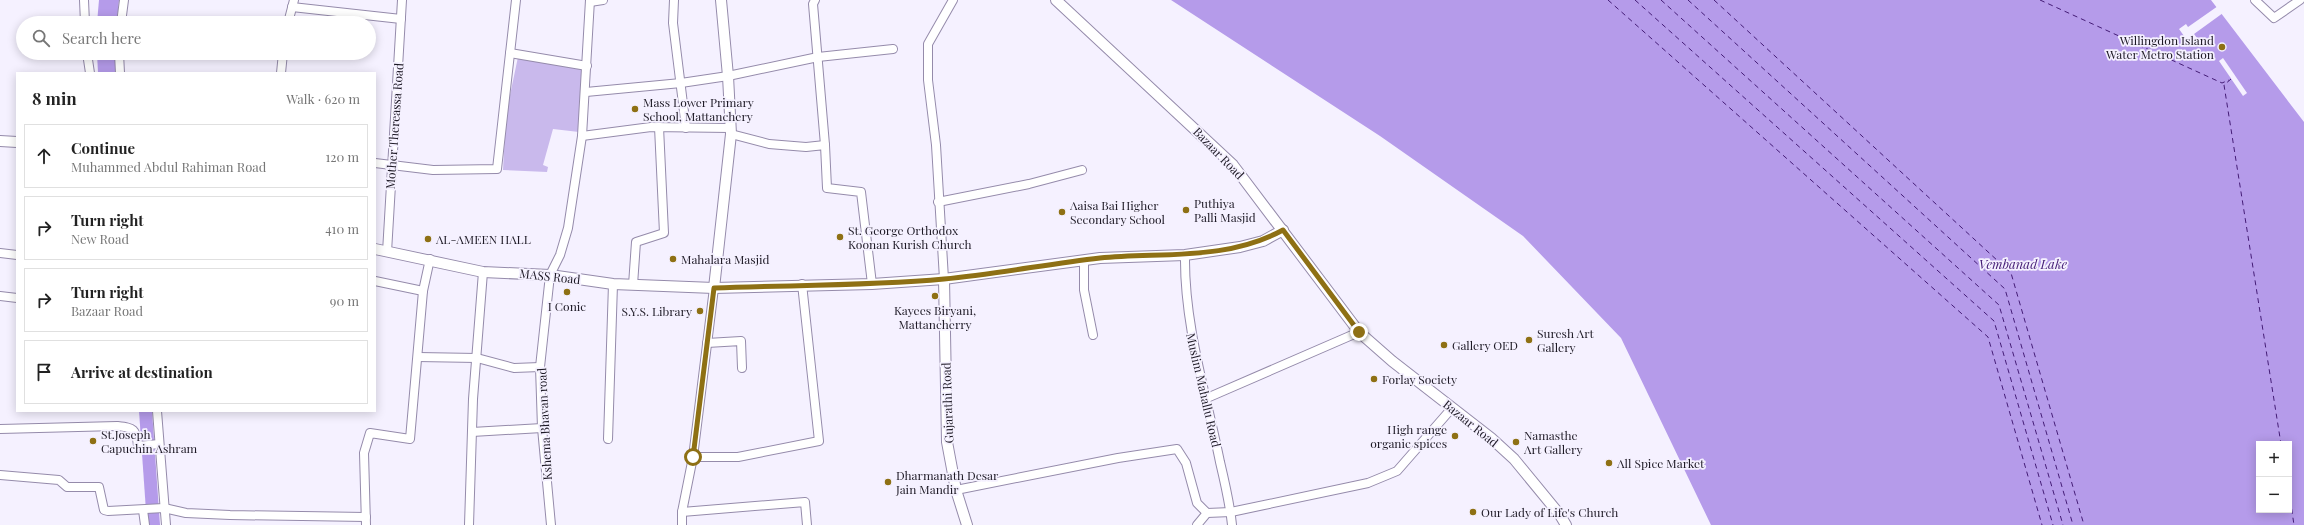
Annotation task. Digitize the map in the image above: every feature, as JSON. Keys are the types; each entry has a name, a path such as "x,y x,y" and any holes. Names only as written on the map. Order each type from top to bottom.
{"street":[{"path":"84,0 85,16"},
{"path":"122,16 124,0"},
{"name":"Mother Thereassa Road","path":"387,252 402,0"},
{"path":"376,163 433,170 497,169 516,0"},
{"path":"550,275 560,255 568,228 582,136 586,92 590,1 603,0"},
{"path":"674,0 673,23 686,128"},
{"path":"682,525 682,512 693,457 714,288 730,131 728,76 721,0"},
{"path":"815,0 813,4 825,145 827,188 861,192 872,284"},
{"path":"944,279 938,202 936,145 928,80 928,44 953,0"},
{"name":"Bazaar Road","path":"1056,0 1233,165 1359,332 1491,438 1514,459 1560,515 1566,525"},
{"path":"2255,0 2274,18 2300,0"},
{"path":"290,16 293,4 401,19"},
{"path":"586,92 681,83 728,76 818,57 893,49"},
{"path":"510,53 587,66"},
{"path":"88,60 90,72"},
{"path":"119,60 120,72"},
{"path":"281,72 282,60"},
{"path":"582,136 659,127 686,128 730,131 769,144 806,147 825,145"},
{"path":"634,285 636,242 664,233 659,127"},
{"path":"0,141 16,142"},
{"path":"938,202 1029,184 1082,170"},
{"name":"MASS Road","path":"376,249 483,272 550,275 613,284 714,288 802,284 872,284 944,279 1084,261 1185,255 1240,247 1263,240 1283,230"},
{"path":"0,253 16,255"},
{"name":"Muslim Mahallu Road","path":"1185,255 1185,286 1188,317 1207,398 1231,512 1232,525"},
{"path":"0,475 59,480 67,487 99,487 104,510 163,509 186,513 366,521 364,453 370,433 410,439 423,291 430,260"},
{"path":"1084,261 1084,290 1093,335"},
{"path":"469,525 476,358 483,272"},
{"name":"Kshema Bhavan road","path":"550,275 540,367 542,428 551,525"},
{"name":"Gujarathi Road","path":"944,279 947,442 956,490 966,525"},
{"path":"376,281 423,291"},
{"path":"608,439 613,284"},
{"path":"693,457 738,457 819,441 802,284"},
{"path":"0,296 16,298"},
{"path":"1207,398 1359,332"},
{"path":"707,343 741,341 742,368"},
{"path":"418,357 476,358 514,368 540,367"},
{"path":"956,490 1118,458 1177,449 1186,463 1197,503 1207,513 1231,512 1368,483 1397,471 1452,408"},
{"path":"157,412 163,509 166,525"},
{"path":"0,429 117,426 133,429 136,432 138,446 159,444"},
{"path":"472,432 542,428"},
{"path":"682,512 805,502 807,525"},
{"path":"143,510 145,525"},
{"path":"1197,525 1207,513"}],"shaded area":[{"path":"518,57 584,68 579,132 553,129 543,165 548,167 547,172 503,170 506,114"}],"water":[{"path":"99,0 119,0 118,16 98,16"},
{"name":"Vembanad Lake","path":"1171,0 2211,0 2304,122 2304,525 1711,525 1621,338 1523,236 1380,136"},
{"path":"97,60 115,60 116,72 98,72"},
{"path":"139,412 152,412 160,525 147,525"}],"pier":[{"path":"2218,6 2223,13 2194,34 2197,38 2189,43 2179,29 2186,24 2188,27"},
{"path":"2223,58 2247,93 2243,96 2219,61"}],"ferry route":[{"path":"1608,0 1988,337 2042,525"},
{"path":"1635,0 1994,321 2053,525"},
{"path":"1661,0 1999,305 2063,525"},
{"path":"1688,0 2005,289 2073,525"},
{"path":"1714,0 2011,273 2084,525"},
{"path":"2040,0 2222,83 2229,80"},
{"path":"2231,79 2224,85 2281,441"},
{"path":"2292,511 2294,525"}],"place":[{"name":"Willingdon Island Water Metro Station","path":"2222,47"},
{"name":"Mass Lower Primary School, Mattanchery","path":"635,109"},
{"name":"Puthiya Palli Masjid","path":"1186,210"},
{"name":"Aaisa Bai Higher Secondary School","path":"1062,212"},
{"name":"St. George Orthodox Koonan Kurish Church","path":"840,237"},
{"name":"AL-AMEEN HALL","path":"428,239"},
{"name":"Mahalara Masjid","path":"673,259"},
{"name":"I Conic","path":"567,292"},
{"name":"Kayees Biryani, Mattancherry","path":"935,296"},
{"name":"S.Y.S. Library","path":"700,311"},
{"name":"Suresh Art Gallery","path":"1529,340"},
{"name":"Gallery OED","path":"1444,345"},
{"name":"Forlay Society","path":"1374,379"},
{"name":"High range organic spices","path":"1455,436"},
{"name":"St.Joseph Capuchin Ashram","path":"93,441"},
{"name":"Namasthe Art Gallery","path":"1516,442"},
{"name":"All Spice Market","path":"1609,463"},
{"name":"Dharmanath Desar Jain Mandir","path":"888,482"},
{"name":"Our Lady of Life's Church","path":"1473,512"}],"route":[{"path":"693,457 714,288 802,284 872,284 944,279 1100,258 1185,255 1240,247 1263,240 1283,230 1359,332"}]}
